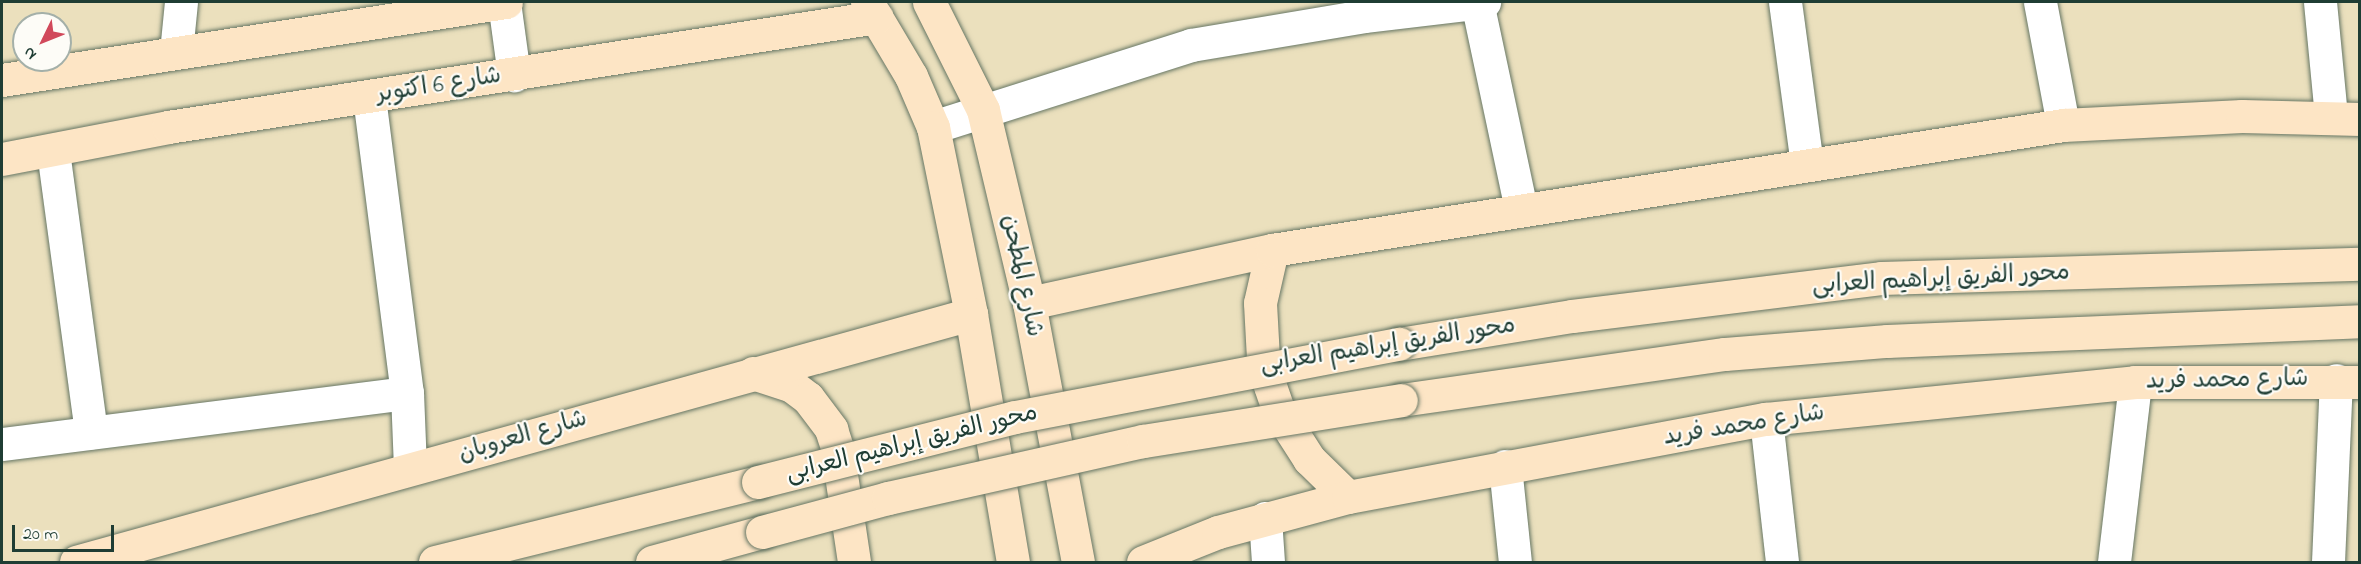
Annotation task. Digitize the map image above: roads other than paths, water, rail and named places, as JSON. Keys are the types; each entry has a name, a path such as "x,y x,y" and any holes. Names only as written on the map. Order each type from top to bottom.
{"street":[{"path":"176,52 181,2"},
{"path":"2,80 505,2 514,75"},
{"name":"شارع المطحن","path":"929,2 983,110 1029,303 1078,562"},
{"path":"933,127 1191,45 1364,9 1481,2 1521,209"},
{"path":"1785,2 1807,165"},
{"path":"2040,2 2063,125"},
{"path":"1029,303 1272,249 2063,125 2152,118 2345,118 2320,2"},
{"path":"872,9 911,76 933,127 971,314 1013,562"},
{"name":"شارع 6 اكتوبر","path":"2,159 168,127 514,75 872,9"},
{"path":"369,97 407,393 410,468"},
{"path":"53,150 91,432"},
{"path":"1272,249 1264,276 1260,322 1270,386 1279,412 1308,459 1348,497"},
{"name":"محور الفريق إبراهيم العرابى","path":"435,562 1015,417 1400,344 1572,316 1881,278 2360,264"},
{"name":"شارع العروبان","path":"76,562 971,314"},
{"name":"محور الفريق إبراهيم العرابى","path":"652,562 900,495 1096,450 1272,418 1748,352 1887,341 2360,321"},
{"path":"753,373 792,386 808,398 831,429 854,562"},
{"path":"2328,562 2348,381"},
{"name":"شارع محمد فريد","path":"1143,562 1218,532 1348,497 1766,418 2135,382 2348,381"},
{"path":"2115,562 2135,382"},
{"path":"2,444 407,393"},
{"path":"1766,418 1782,562"},
{"path":"1505,466 1515,562"},
{"path":"1265,518 1268,562"}]}
